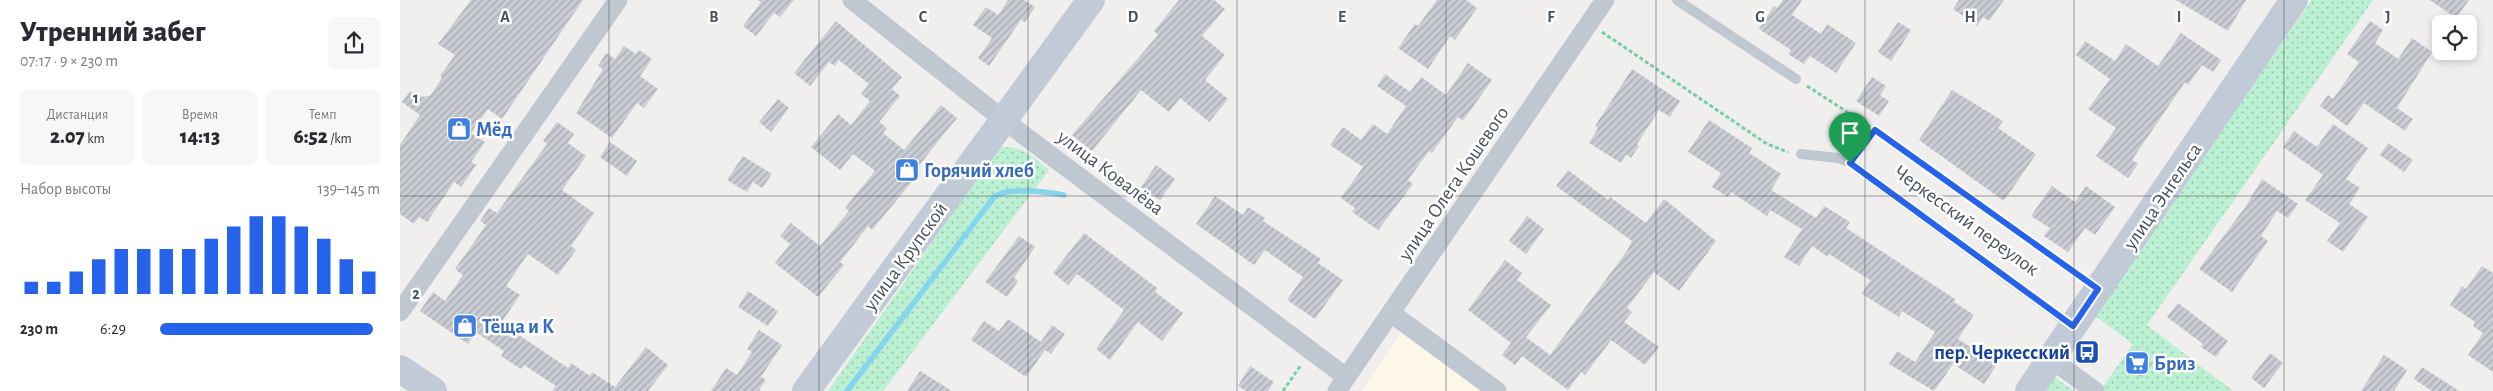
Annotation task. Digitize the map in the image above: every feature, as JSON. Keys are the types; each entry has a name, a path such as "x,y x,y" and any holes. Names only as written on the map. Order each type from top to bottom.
{"street":[{"path":"400,312 618,0"},
{"name":"улица Ковалёва","path":"852,0 1005,120 1311,350 1342,384"},
{"name":"улица Крупской","path":"806,391 1091,0"},
{"name":"улица Олега Кошевого","path":"1342,384 1605,0"},
{"name":"улица Энгельса","path":"2029,391 2294,0"},
{"path":"1392,313 1497,391"},
{"path":"2051,359 2095,391"},
{"path":"400,369 433,391"}],"lane":[{"path":"1677,0 1796,79"},
{"name":"Черкесский переулок","path":"1801,154 1838,158 1850,163 2073,326"}],"path":[{"path":"1589,23 1767,144 1785,151 1801,154"},
{"path":"1796,79 1875,130 2098,289"},
{"path":"1850,163 1875,130"},
{"path":"1283,391 1311,350"}],"shaded area":[{"path":"1402,331 1483,391 1362,391"}],"green space":[{"path":"2312,0 2373,0 2147,325 2233,391 2106,391 2102,388 2133,344 2094,315"},
{"path":"1002,147 1017,148 1033,157 1049,170 883,391 828,391 995,153"},
{"path":"2052,375 2074,391 2041,391"}],"building":[{"path":"471,0 583,0 502,119 488,109 471,133 485,142 471,162 476,165 461,187 454,182 427,222 419,217 414,224 400,214 400,145 420,115 402,102 410,91 418,97 430,96 442,78 440,76 455,55 438,44"},
{"path":"758,0 794,0 780,17 774,13 756,36 743,26 761,2"},
{"path":"1008,0 1024,0 1035,7 1025,22 1021,20 989,66 978,58 992,38 973,25 986,7 998,15"},
{"path":"1179,0 1214,0 1225,9 1202,36 1225,55 1205,80 1228,99 1209,122 1180,98 1169,112 1141,90 1092,151 1072,135 1158,35 1154,31"},
{"path":"1437,0 1466,0 1477,8 1455,40 1450,36 1428,69 1398,48 1415,24 1418,26"},
{"path":"1783,0 1802,0 1792,15 1821,34 1827,24 1856,43 1836,73 1810,56 1804,64 1788,54 1791,50 1759,29 1774,6 1777,8"},
{"path":"1959,0 2004,0 1989,21 1983,17 1977,26 1953,9"},
{"path":"2176,0 2246,0 2228,31"},
{"path":"2430,0 2469,0 2458,15 2452,15"},
{"path":"836,21 902,77 892,89 900,96 879,122 887,128 883,133 904,150 941,105 957,118 916,169 920,172 872,230 868,226 840,262 844,265 818,297 775,263 790,244 780,236 791,223 820,246 849,211 845,208 875,171 853,154 840,170 811,147 838,114 851,125 870,101 861,94 869,84 839,60 835,66 829,62 810,86 794,73"},
{"path":"2370,21 2383,30 2375,43 2398,59 2412,38 2432,52 2397,108 2413,119 2405,131 2364,103 2347,126 2320,106 2328,95 2333,99 2359,62 2347,54"},
{"path":"1898,22 1911,30 1891,61 1878,52"},
{"path":"2181,33 2221,60 2213,72 2202,65 2188,85 2185,82 2132,160 2138,164 2128,178 2096,156 2116,128 2088,109 2110,79 2076,55 2085,41 2115,61 2126,44 2158,66"},
{"path":"624,46 636,54 639,50 652,59 640,76 658,89 644,108 637,103 612,138 576,113 603,69 598,66 606,53 615,59"},
{"path":"1468,63 1492,80 1463,121 1458,117 1432,153 1429,151 1408,180 1413,184 1378,230 1352,212 1355,208 1341,198 1363,167 1330,145 1343,127 1361,140 1373,124 1387,134 1406,106 1377,86 1385,74 1410,92 1421,77 1446,95"},
{"path":"1632,69 1680,101 1670,117 1659,110 1637,144 1639,146 1631,158 1626,154 1621,163 1589,143 1598,128 1595,126"},
{"path":"1872,77 1886,86 1880,95 1889,101 1879,116 1856,101"},
{"path":"1952,90 2003,121 1998,128 2036,154 2004,201 1919,140"},
{"path":"778,99 789,108 771,132 759,122"},
{"path":"1709,120 1752,148 1749,153 1781,174 1771,190 1816,218 1824,206 1850,222 1846,228 1955,299 1954,302 1974,315 1958,339 1997,364 1984,384 1953,364 1934,391 1889,364 1897,351 1915,362 1935,332 1902,311 1899,317 1862,294 1870,280 1829,254 1828,257 1812,246 1799,266 1784,257 1802,229 1770,210 1767,216 1731,192 1728,197 1712,187 1721,173 1688,152"},
{"path":"557,122 574,134 568,143 586,156 562,190 594,213 571,246 576,250 558,275 528,254 506,286 520,295 501,323 568,368 571,363 590,376 592,372 615,387 646,347 668,365 648,391 552,391 556,386 524,365 521,369 501,356 504,351 476,332 468,344 420,311 433,292 445,301 463,275 455,269 486,225 480,221 489,208 497,213 547,144 543,141"},
{"path":"2333,124 2368,148 2346,179 2360,188 2349,204 2368,217 2343,252 2327,241 2340,223 2305,200 2323,175 2283,147 2294,131 2317,147"},
{"path":"610,142 637,161 627,176 600,157"},
{"path":"2388,143 2413,160 2404,172 2380,155"},
{"path":"743,156 772,174 762,188 753,182 747,192 727,180"},
{"path":"1156,165 1175,179 1160,200 1141,187"},
{"path":"1568,170 1608,200 1610,197 1646,223 1664,199 1716,241 1679,291 1654,272 1627,308 1632,312 1624,322 1659,347 1645,365 1611,340 1585,375 1581,372 1568,390 1522,356 1515,365 1502,355 1511,343 1468,310 1505,260 1522,273 1517,280 1551,305 1526,337 1550,355 1627,251 1632,241 1556,186"},
{"path":"2262,179 2298,204 2288,218 2277,211 2261,236 2268,241 2232,292 2199,269 2246,206"},
{"path":"2052,186 2075,202 2086,186 2115,207 2095,235 2085,228 2068,252 2044,236 2050,228 2031,216"},
{"path":"1215,196 1243,215 1248,207 1265,218 1263,221 1321,259 1318,263 1343,280 1315,319 1287,300 1303,277 1265,250 1254,265 1196,224"},
{"path":"1527,216 1544,229 1526,254 1509,241"},
{"path":"1084,233 1157,288 1155,292 1183,313 1162,341 1138,322 1110,360 1096,349 1124,310 1077,274 1068,285 1053,273"},
{"path":"1019,236 1035,247 1014,278 1018,281 1007,297 985,282"},
{"path":"2482,266 2493,273 2493,372 2468,355 2483,333 2473,326 2475,322 2450,305 2462,286 2466,289"},
{"path":"748,291 778,311 768,326 738,307"},
{"path":"2178,303 2228,341 2216,357 2201,347 2203,344 2167,317"},
{"path":"1008,319 1041,342 1052,325 1065,334 1051,354 1045,350 1026,377 971,340 984,321 999,331"},
{"path":"759,330 782,345 761,377 766,380 759,390 761,391 711,391 726,368 737,375 752,352 747,349"},
{"path":"2133,350 2152,364 2142,378 2123,364"},
{"path":"2270,353 2283,363 2264,388 2251,378"},
{"path":"2384,355 2407,370 2394,391 2361,391"},
{"path":"1250,366 1274,382 1268,391 1246,391 1238,386"},
{"path":"2422,367 2459,391 2432,391 2414,379"},
{"path":"920,371 952,391 907,391"}],"waterway":[{"path":"847,391 994,197 1018,191 1038,191 1064,195"}],"place":[{"name":"Мёд","path":"459,129"},
{"name":"Горячий хлеб","path":"907,170"},
{"name":"Тёща и К","path":"465,326"},
{"name":"пер. Черкесский","path":"2087,352"},
{"name":"Бриз","path":"2137,363"}],"route":[{"path":"1875,130 2098,289 2073,326 1850,163 1875,130"}]}
